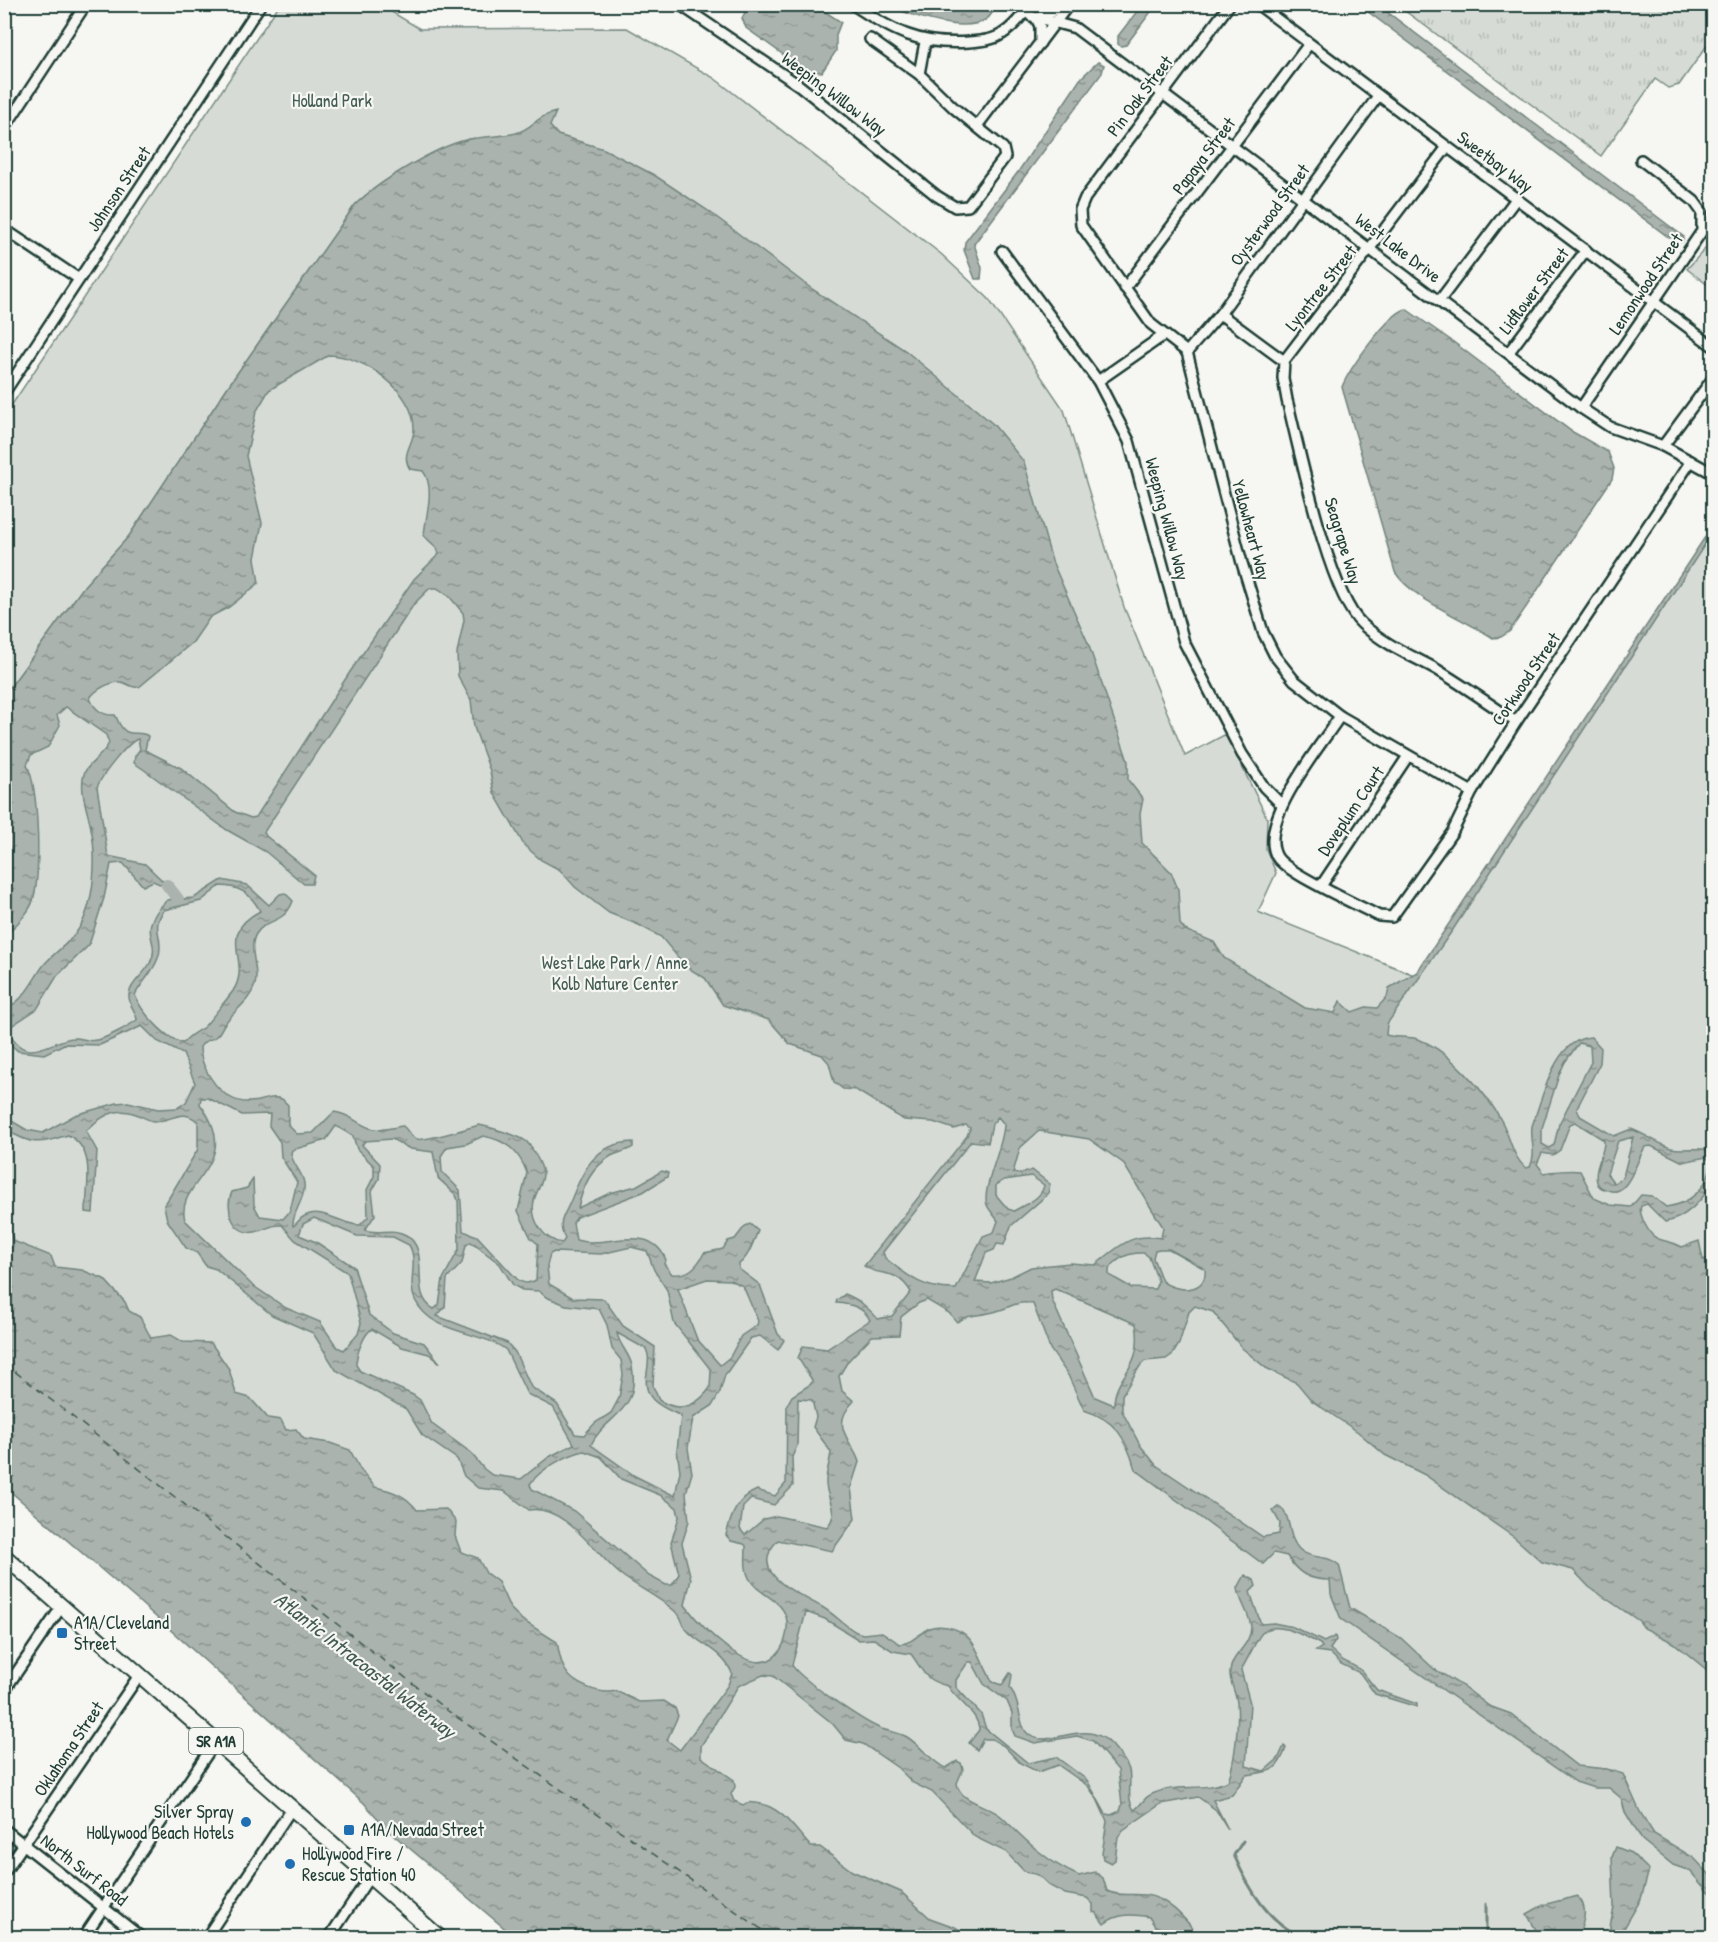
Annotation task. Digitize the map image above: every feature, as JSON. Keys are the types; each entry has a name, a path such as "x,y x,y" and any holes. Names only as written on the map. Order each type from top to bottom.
{"main road":[{"name":"SR A1A","path":"4,1556 440,1938"}],"street":[{"path":"4,129 86,4"},
{"name":"Johnson Street","path":"4,393 261,4"},
{"name":"Weeping Willow Way","path":"679,4 800,86 937,196 954,207 968,206 1005,156 1003,148 977,126"},
{"path":"852,4 900,34 925,42 953,43 997,37 1006,32 1022,8"},
{"name":"Pin Oak Street","path":"1125,288 1081,225 1080,210 1085,198 1230,4"},
{"name":"Sweetbay Way","path":"1257,4 1713,347"},
{"path":"1040,43 1040,26 1036,18 1064,6"},
{"path":"870,39 919,74 977,126 1055,23 1064,6"},
{"name":"West Lake Drive","path":"1064,6 1075,28"},
{"name":"West Lake Drive","path":"1022,8 1036,18 1075,28 1581,408 1610,427 1663,446 1713,474"},
{"path":"919,74 925,42"},
{"name":"Papaya Street","path":"1125,288 1309,44"},
{"name":"Oysterwood Street","path":"1187,352 1220,314 1378,96"},
{"name":"Lyontree Street","path":"1284,361 1372,249 1447,147"},
{"name":"Lemonwood Street","path":"1581,408 1655,303 1702,231 1702,212 1694,201 1641,160"},
{"path":"1440,300 1516,198"},
{"path":"4,229 79,279"},
{"name":"Lidflower Street","path":"1509,352 1586,250"},
{"name":"Weeping Willow Way","path":"1002,251 1098,381 1129,441 1184,642 1242,754 1264,787 1282,805"},
{"path":"1125,288 1151,324 1187,352"},
{"path":"1220,314 1284,361"},
{"path":"1098,381 1164,335"},
{"name":"Yellowheart Way","path":"1187,352 1242,563 1263,632 1275,656 1294,680 1340,716 1472,792"},
{"name":"Seagrape Way","path":"1284,361 1283,378 1287,400 1322,534 1341,594 1359,622 1384,642 1466,687 1516,722"},
{"path":"1663,446 1713,377"},
{"name":"Corkwood Street","path":"1321,886 1379,916 1392,917 1453,831 1472,792 1516,722 1691,461"},
{"path":"1321,886 1294,871 1277,858 1273,840 1274,824 1282,805 1340,716"},
{"name":"Doveplum Court","path":"1321,886 1408,756"},
{"path":"4,1690 62,1606"},
{"name":"Oklahoma Street","path":"4,1873 140,1674"},
{"path":"83,1938 216,1741"},
{"path":"206,1938 292,1808"},
{"name":"North Surf Road","path":"4,1829 142,1938"},
{"path":"329,1938 370,1876"}],"green space":[{"name":"West Lake Park / Anne Kolb Nature Center","path":"279,5 380,5 420,29 627,28 714,78 941,254 988,298 1064,410 1124,607 1185,756 1226,734 1267,818 1266,849 1276,873 1258,912 1419,977 1713,529 1713,1937 865,1937 5,1261 5,732 365,202 475,138 446,147 412,164 379,185 355,205 227,388 129,536 85,585 5,694 5,415"},
{"path":"1397,5 1713,5 1713,37 1679,85 1668,88 1655,79 1601,156"},
{"path":"1713,240 1713,289 1687,269"}],"water":[{"path":"749,5 815,5 841,22 836,35 836,51 822,72 806,71 746,28 742,18"},
{"path":"889,5 995,5 989,16 979,23 964,25 931,20"},
{"path":"1142,5 1156,5 1126,45 1121,46 1118,44 1118,36"},
{"path":"1359,5 1378,5 1684,237 1682,242 1667,236"},
{"path":"1098,62 1104,65 1102,73 974,244 982,268 981,279 975,279 964,250 965,242 1018,172 1081,78"},
{"name":"Atlantic Intracoastal Waterway","path":"556,112 550,126 558,135 604,149 654,175 707,210 812,289 906,351 993,424 1024,462 1052,561 1088,643 1128,761 1128,780 1143,799 1140,814 1142,843 1171,872 1178,889 1180,924 1185,930 1214,942 1224,958 1305,1008 1335,1013 1340,1001 1352,1012 1366,1007 1377,1008 1387,997 1389,988 1417,972 1713,525 1713,532 1454,928 1387,1024 1386,1035 1414,1038 1453,1061 1488,1099 1515,1153 1526,1168 1530,1167 1533,1156 1532,1126 1552,1071 1568,1048 1578,1040 1591,1037 1601,1048 1600,1063 1577,1108 1580,1116 1614,1136 1631,1129 1671,1148 1713,1151 1713,1184 1686,1213 1665,1222 1647,1204 1641,1206 1640,1213 1655,1238 1682,1247 1699,1241 1703,1260 1711,1257 1713,1235 1713,1675 1674,1643 1644,1628 1639,1621 1589,1587 1573,1570 1542,1562 1515,1538 1425,1475 1385,1455 1358,1432 1312,1401 1297,1383 1266,1368 1242,1348 1213,1312 1195,1306 1189,1312 1179,1344 1173,1354 1166,1359 1145,1361 1140,1366 1122,1395 1122,1411 1140,1445 1156,1465 1263,1537 1279,1534 1280,1523 1273,1511 1279,1506 1286,1515 1292,1538 1299,1549 1308,1555 1330,1559 1339,1565 1350,1608 1401,1638 1434,1669 1464,1687 1489,1706 1511,1714 1577,1766 1607,1769 1623,1774 1640,1812 1654,1834 1694,1858 1713,1878 1713,1894 1707,1891 1690,1871 1673,1865 1642,1840 1625,1812 1621,1798 1609,1788 1594,1788 1576,1782 1341,1619 1331,1594 1330,1580 1305,1575 1287,1556 1274,1553 1263,1564 1135,1469 1128,1448 1112,1425 1084,1410 1068,1375 1050,1349 1033,1304 1018,1303 992,1313 967,1317 957,1322 949,1313 927,1300 919,1303 901,1317 899,1335 872,1336 848,1361 839,1376 842,1391 854,1401 843,1419 843,1426 844,1433 859,1462 851,1487 855,1519 832,1551 778,1540 770,1552 768,1563 772,1573 779,1581 856,1632 863,1634 882,1632 900,1644 908,1642 929,1628 940,1626 957,1630 965,1635 976,1648 993,1682 1002,1685 1010,1673 1012,1675 1010,1688 1028,1734 1046,1739 1089,1733 1101,1736 1111,1744 1129,1770 1130,1801 1134,1810 1149,1796 1161,1791 1210,1786 1228,1781 1237,1721 1237,1703 1230,1672 1234,1660 1248,1640 1251,1627 1238,1588 1245,1575 1254,1580 1256,1586 1250,1592 1261,1624 1274,1623 1293,1627 1324,1642 1335,1636 1336,1640 1330,1649 1342,1660 1360,1669 1377,1690 1417,1704 1417,1707 1375,1694 1360,1673 1341,1664 1330,1653 1316,1651 1322,1647 1320,1644 1283,1628 1268,1629 1260,1636 1241,1670 1250,1703 1246,1766 1264,1771 1278,1759 1284,1746 1286,1748 1279,1763 1267,1772 1246,1775 1232,1795 1213,1800 1228,1829 1216,1810 1198,1797 1161,1804 1123,1830 1118,1837 1115,1860 1111,1863 1103,1859 1102,1854 1107,1821 1088,1786 1058,1765 1038,1772 1020,1763 1004,1746 992,1739 983,1739 977,1750 969,1743 979,1730 975,1718 948,1686 925,1675 911,1654 893,1651 874,1639 859,1640 825,1619 806,1612 792,1665 817,1688 844,1707 877,1727 907,1737 942,1766 946,1768 957,1761 961,1763 963,1769 957,1783 963,1795 998,1814 1047,1858 1079,1876 1095,1872 1103,1878 1107,1891 1112,1893 1145,1895 1161,1900 1176,1910 1200,1937 1168,1937 1158,1931 1149,1917 1143,1916 1120,1916 1104,1924 1093,1912 1093,1904 1087,1898 1065,1894 1050,1886 1038,1875 1024,1871 1006,1852 975,1837 932,1792 913,1783 898,1768 863,1744 846,1740 832,1723 773,1676 763,1675 738,1686 701,1746 701,1757 734,1780 735,1787 731,1794 734,1801 743,1805 756,1803 765,1805 780,1813 811,1847 820,1847 852,1871 901,1892 930,1918 955,1927 971,1937 515,1937 389,1831 364,1803 137,1600 5,1487 5,1215 13,1241 51,1256 55,1267 82,1270 104,1279 125,1302 129,1311 140,1317 151,1338 171,1335 183,1342 211,1343 229,1369 236,1394 250,1398 268,1418 281,1420 286,1430 296,1429 304,1439 330,1443 350,1450 360,1469 375,1487 399,1494 417,1510 446,1509 456,1522 455,1536 461,1552 478,1558 486,1573 498,1582 510,1608 522,1620 557,1642 562,1664 569,1675 588,1688 603,1692 616,1691 639,1702 664,1701 675,1708 678,1716 667,1740 680,1750 728,1685 732,1673 728,1665 691,1635 680,1616 620,1574 568,1523 542,1510 529,1510 504,1491 478,1488 464,1476 457,1459 422,1435 406,1409 336,1370 313,1333 272,1315 216,1269 206,1266 197,1253 186,1248 167,1220 164,1206 198,1149 198,1122 182,1115 152,1121 122,1111 109,1114 91,1126 86,1131 97,1151 93,1213 86,1212 88,1169 83,1150 77,1142 68,1135 42,1142 29,1141 5,1129 5,1117 27,1130 43,1133 75,1115 117,1103 128,1102 158,1109 177,1108 186,1102 195,1083 183,1054 157,1041 142,1026 100,1045 64,1044 44,1054 18,1051 5,1040 5,1009 23,996 43,966 74,935 84,919 91,894 94,853 83,794 83,780 85,771 109,743 106,735 66,707 57,715 60,725 48,747 31,755 27,765 34,792 38,832 36,888 28,910 5,937 5,694 85,585 129,536 227,388 355,205 392,177 439,150 466,140 516,133","holes":["329,355 343,357 372,369 397,389 412,415 414,429 406,459 410,469 423,471 427,478 429,503 424,536 437,548 439,554 414,579 350,672 256,817 251,818 235,812 181,768 145,750 148,736 124,730 115,715 100,711 90,698 99,689 113,683 121,682 139,687 193,642 210,617 229,607 259,583 255,558 262,523 246,456 256,412 269,390","430,588 437,588 449,596 463,613 464,620 457,653 458,676 471,700 474,727 490,771 494,793 524,845 541,860 560,870 575,887 609,913 661,937 686,967 705,978 723,1005 769,1020 790,1044 822,1055 829,1063 834,1082 843,1089 856,1090 904,1120 933,1122 954,1129 966,1125 970,1128 967,1136 864,1266 899,1279 911,1292 892,1316 878,1319 863,1304 850,1296 845,1294 837,1300 836,1303 860,1309 870,1320 827,1349 803,1346 798,1358 812,1380 811,1384 792,1396 787,1405 786,1483 775,1496 757,1490 750,1493 736,1508 730,1521 726,1535 731,1541 746,1546 746,1566 749,1578 785,1614 787,1627 783,1644 779,1652 766,1661 753,1661 740,1656 702,1625 685,1605 691,1579 682,1543 689,1521 686,1493 692,1473 688,1448 693,1418 712,1406 720,1392 725,1375 751,1338 760,1336 778,1350 784,1340 778,1334 760,1285 739,1269 739,1264 748,1253 758,1231 750,1224 745,1226 735,1239 728,1241 723,1249 704,1253 691,1270 683,1274 672,1274 664,1264 666,1260 659,1248 650,1242 639,1239 588,1242 576,1240 573,1223 577,1217 643,1192 667,1177 668,1173 662,1171 636,1186 610,1193 578,1208 582,1192 593,1172 611,1156 633,1147 633,1142 609,1147 592,1160 580,1178 562,1219 561,1228 565,1239 562,1243 549,1238 539,1228 536,1221 533,1208 543,1171 527,1142 518,1137 479,1125 437,1137 417,1139 403,1126 374,1129 346,1115 334,1112 313,1133 297,1134 288,1125 288,1105 282,1099 240,1101 222,1092 204,1066 200,1047 220,1032 252,991 256,979 253,953 256,934 290,908 293,901 285,893 280,894 269,905 247,885 222,880 194,898 167,900 157,911 150,928 153,947 150,963 130,990 130,1002 137,1020 118,1032 96,1040 73,1038 31,1050 16,1043 9,1032 10,1027 37,1009 57,976 89,945 104,898 111,864 123,863 143,886 153,881 167,885 145,864 108,856 97,787 116,760 134,741 138,739 140,749 135,756 134,763 227,830 266,852 304,884 312,884 314,875 264,832 414,604","220,886 244,892 260,911 246,920 239,929 237,939 238,980 233,991 204,1027 183,1043 169,1036 155,1024 142,1009 135,995 155,966 159,955 158,923 164,910 201,901","1579,1043 1590,1046 1591,1062 1559,1124 1554,1145 1549,1148 1542,1144 1542,1128 1565,1062","201,1098 208,1098 242,1115 270,1114 269,1126 280,1142 281,1157 297,1182 290,1211 283,1219 260,1216 254,1205 253,1179 247,1188 232,1192 230,1213 236,1225 247,1232 282,1225 295,1240 348,1273 361,1323 358,1334 344,1350 337,1347 320,1322 286,1308 252,1285 185,1220 184,1206 189,1194 213,1157 216,1142 212,1125 200,1104","998,1117 1004,1124 1003,1133 986,1198 988,1207 998,1221 994,1232 983,1236 956,1289 935,1287 918,1281 885,1258 883,1252 971,1141 988,1143 992,1124","1575,1122 1604,1140 1596,1177 1597,1182 1603,1188 1615,1191 1626,1184 1645,1147 1651,1146 1683,1162 1706,1157 1711,1162 1702,1187 1683,1202 1666,1207 1652,1196 1641,1195 1631,1207 1610,1205 1594,1198 1580,1171 1544,1173 1537,1164 1542,1153 1553,1155 1560,1150 1570,1124","336,1126 353,1136 357,1149 374,1166 374,1176 367,1190 368,1217 360,1225 317,1213 302,1218 293,1226 304,1184 291,1153 292,1150 326,1140","1039,1131 1089,1139 1123,1163 1163,1227 1161,1238 1141,1237 1125,1242 1095,1265 1070,1263 1031,1267 1011,1277 991,1283 975,1282 986,1253 994,1250 997,1244 1004,1245 1011,1226 1048,1194 1050,1184 1032,1170 1021,1174 1013,1173 1020,1148","483,1136 498,1140 516,1153 527,1173 518,1211 531,1238 538,1244 536,1280 526,1283 517,1279 477,1236 463,1231 460,1190 442,1172 441,1156 447,1147 466,1144","1633,1137 1623,1177 1614,1183 1607,1174 1618,1141","392,1139 410,1149 433,1152 438,1178 456,1195 459,1249 443,1279 439,1305 434,1309 426,1302 422,1294 420,1262 414,1242 401,1233 365,1230 375,1215 372,1191 379,1179 380,1164 362,1145 365,1141","1031,1176 1044,1185 1037,1198 1014,1211 1008,1209 996,1195 996,1185 1004,1180","314,1218 357,1236 393,1237 409,1245 413,1258 413,1293 423,1311 444,1326 483,1339 506,1350 527,1394 553,1407 574,1444 549,1457 521,1479 492,1475 484,1469 470,1452 432,1424 420,1400 360,1371 356,1365 357,1356 363,1340 372,1329 402,1347 429,1354 440,1363 424,1343 393,1333 369,1315 354,1267 316,1242 299,1235 303,1224","471,1242 500,1264 513,1285 522,1290 539,1291 546,1297 566,1305 599,1309 607,1325 612,1349 621,1360 623,1375 619,1398 611,1413 595,1423 584,1435 575,1434 557,1404 531,1387 515,1352 507,1343 437,1316 445,1307 447,1279 462,1263 466,1245","631,1247 647,1251 654,1270 667,1290 674,1323 711,1370 710,1388 705,1395 693,1404 680,1407 659,1400 653,1386 655,1347 623,1326 604,1299 573,1298 549,1284 547,1266 550,1254 554,1252 601,1254","1169,1249 1205,1269 1205,1277 1196,1287 1175,1288 1162,1281 1153,1258 1155,1250","1144,1253 1149,1257 1158,1281 1155,1289 1132,1288 1109,1275 1109,1269 1124,1256","707,1279 730,1280 743,1286 758,1321 757,1325 741,1336 730,1357 720,1365 697,1339 678,1289","1055,1289 1136,1324 1136,1352 1115,1395 1114,1405 1095,1397 1052,1300 1051,1291","617,1333 646,1349 648,1355 646,1382 650,1396 660,1405 681,1416 677,1450 680,1471 675,1496 635,1476 591,1445 604,1427 620,1412 631,1394 633,1382 629,1357","798,1399 812,1400 816,1417 813,1427 831,1452 826,1487 833,1516 827,1527 777,1516 764,1519 745,1535 740,1529 743,1507 751,1499 774,1505 793,1486 792,1457 797,1446","584,1451 601,1457 621,1479 660,1495 677,1508 679,1517 671,1542 679,1574 672,1585 666,1585 649,1576 574,1511 532,1489 530,1484 534,1478 554,1463","968,1662 972,1662 984,1684 1007,1701 1012,1713 1012,1729 1015,1736 1035,1743 1077,1736 1093,1741 1118,1770 1122,1805 1120,1811 1111,1815 1106,1814 1087,1780 1056,1757 1028,1763 986,1729 981,1714 956,1687 956,1680"]},
{"path":"1406,309 1571,431 1608,452 1614,468 1612,479 1510,631 1501,637 1493,638 1426,600 1403,582 1395,572 1342,387 1380,331 1398,313"},
{"path":"1616,1847 1631,1853 1649,1870 1641,1899 1619,1937 1608,1937 1614,1907 1612,1857"},
{"path":"1577,1896 1584,1911 1578,1937 1540,1937 1527,1914 1543,1905"}],"waterway":[{"path":"167,885 178,899"},
{"path":"1243,1841 1234,1855 1253,1892 1270,1914 1291,1932 1304,1938"},
{"path":"1486,1904 1486,1938"}],"ferry route":[{"path":"4,1363 448,1711 774,1938"}],"place":[{"name":"A1A/Cleveland Street","path":"62,1633"},
{"name":"Silver Spray Hollywood Beach Hotels","path":"246,1822"},
{"name":"A1A/Nevada Street","path":"349,1830"},
{"name":"Hollywood Fire / Rescue Station 40","path":"290,1864"}],"park label":[{"name":"Holland Park","path":"332,101"}]}
